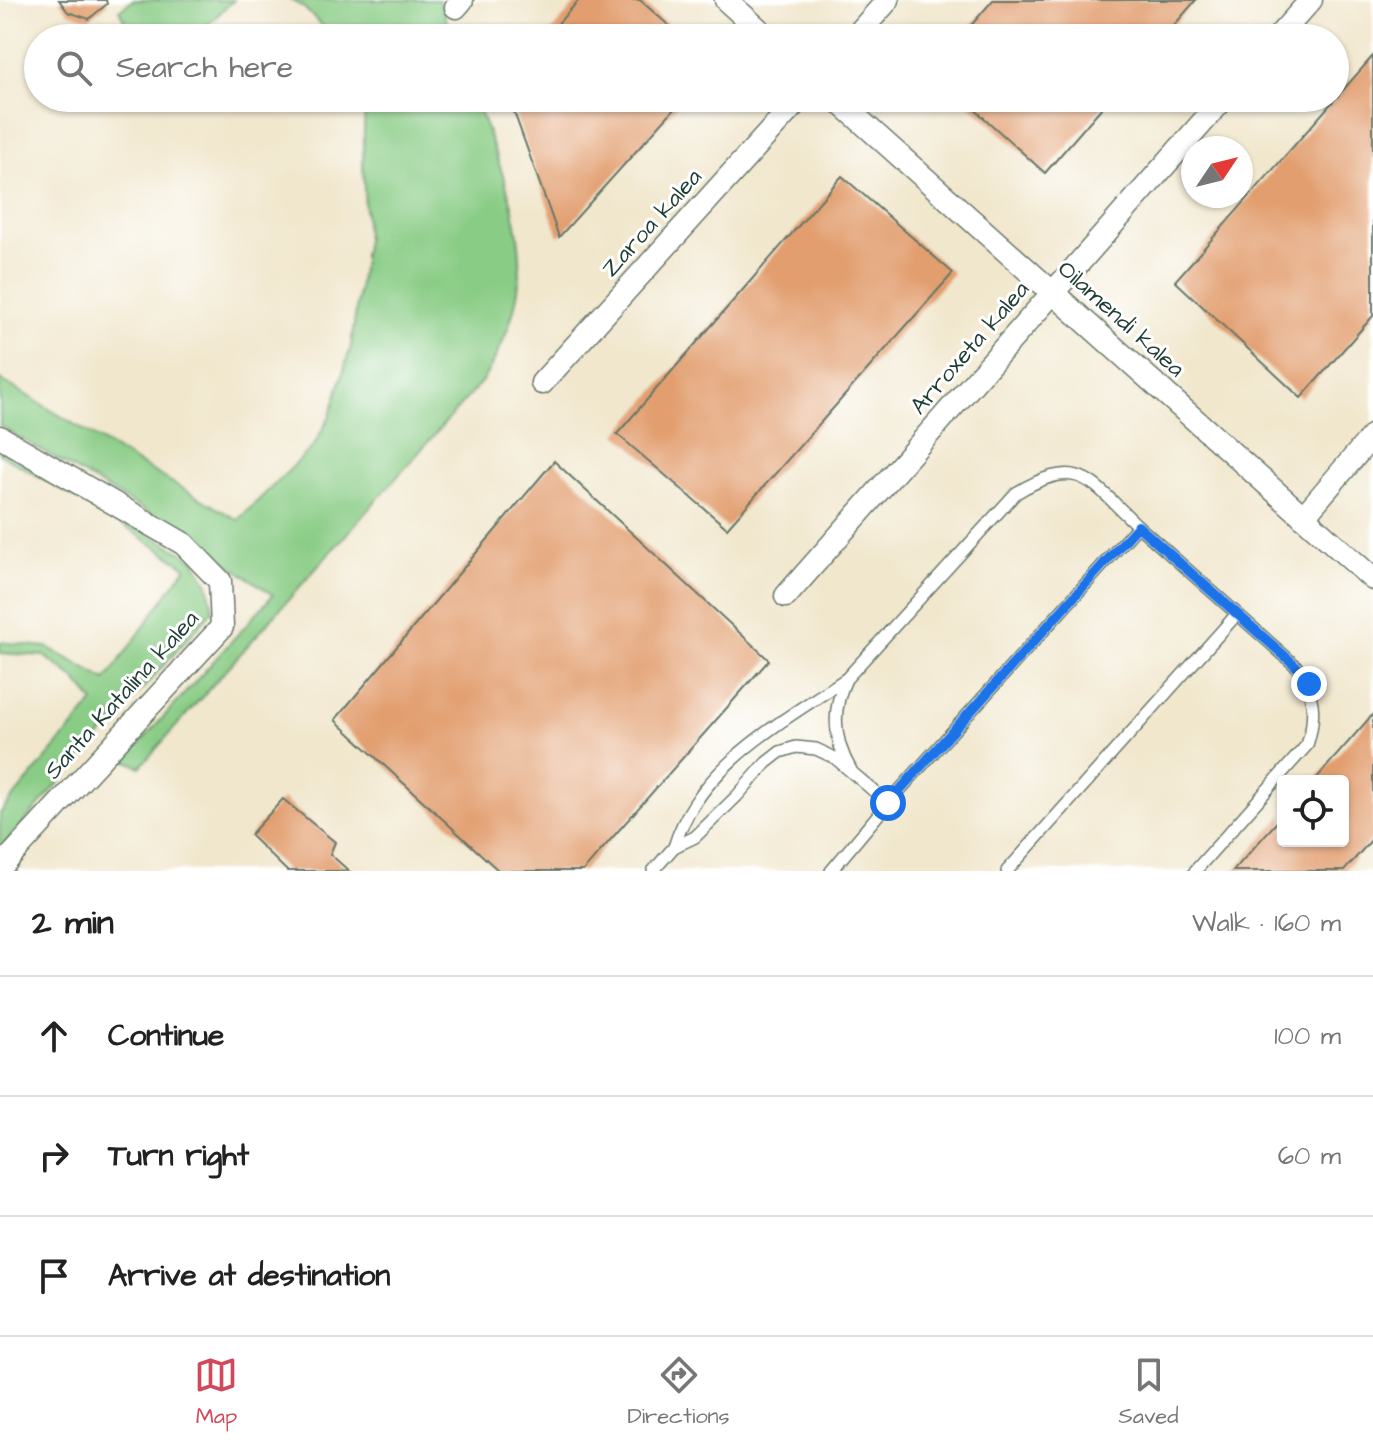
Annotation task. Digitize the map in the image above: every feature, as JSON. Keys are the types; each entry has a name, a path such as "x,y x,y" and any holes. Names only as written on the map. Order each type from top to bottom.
{"street":[{"path":"726,0 753,24"},
{"path":"867,24 888,0"},
{"path":"1290,24 1311,0"},
{"name":"Zaroa kalea","path":"542,383 787,112"},
{"name":"Oilamendi kalea","path":"851,112 1373,579"},
{"name":"Arroxeta kalea","path":"786,596 1212,112"},
{"path":"1303,517 1373,435"},
{"name":"Santa Katalina kalea","path":"0,437 184,544 220,581 222,627 0,868"}],"lane":[{"path":"674,847 691,807 734,757 846,679 1016,493 1040,478 1065,473 1083,476 1296,666 1309,684 1313,727 1307,745 1195,871"},
{"path":"831,871 888,803 1138,526"},
{"path":"1007,871 1237,614"},
{"path":"846,679 837,697 835,715 838,741 851,770"},
{"path":"653,871 674,847 695,837 766,763 780,752 796,747 816,749 835,758 888,803"}],"green space":[{"path":"133,0 234,0 208,24 126,24 119,10"},
{"path":"291,0 439,0 448,24 321,24"},
{"path":"365,112 480,112 502,172 518,239 520,271 515,305 503,341 483,380 140,767 125,760 273,595 193,539 0,426 0,379 238,520 313,447 330,416 351,346 366,238"},
{"path":"0,447 194,560 208,584 213,610 0,849 0,813 94,702 74,678 44,656 0,653 0,642 47,647 106,680 186,567 132,531 0,454"}],"building":[{"path":"59,0 106,0 107,4 89,19 68,12"},
{"path":"579,0 640,0 667,24 558,24"},
{"path":"993,0 1196,0 1175,24 972,24"},
{"path":"1373,56 1373,316 1301,398 1175,281 1239,208 1253,208 1253,192 1324,112 1349,112 1349,83"},
{"path":"514,112 671,112 559,237"},
{"path":"977,112 1098,112 1045,173"},
{"path":"842,176 953,273 727,528 617,434"},
{"path":"554,461 769,660 583,871 499,871 335,720"},
{"path":"1373,714 1373,838 1344,871 1233,871 1277,822 1277,847 1349,847 1349,775 1319,775"},
{"path":"283,799 335,842 330,854 349,871 287,871 250,835"}],"route":[{"path":"888,803 1138,526 1296,666 1309,684"}]}
